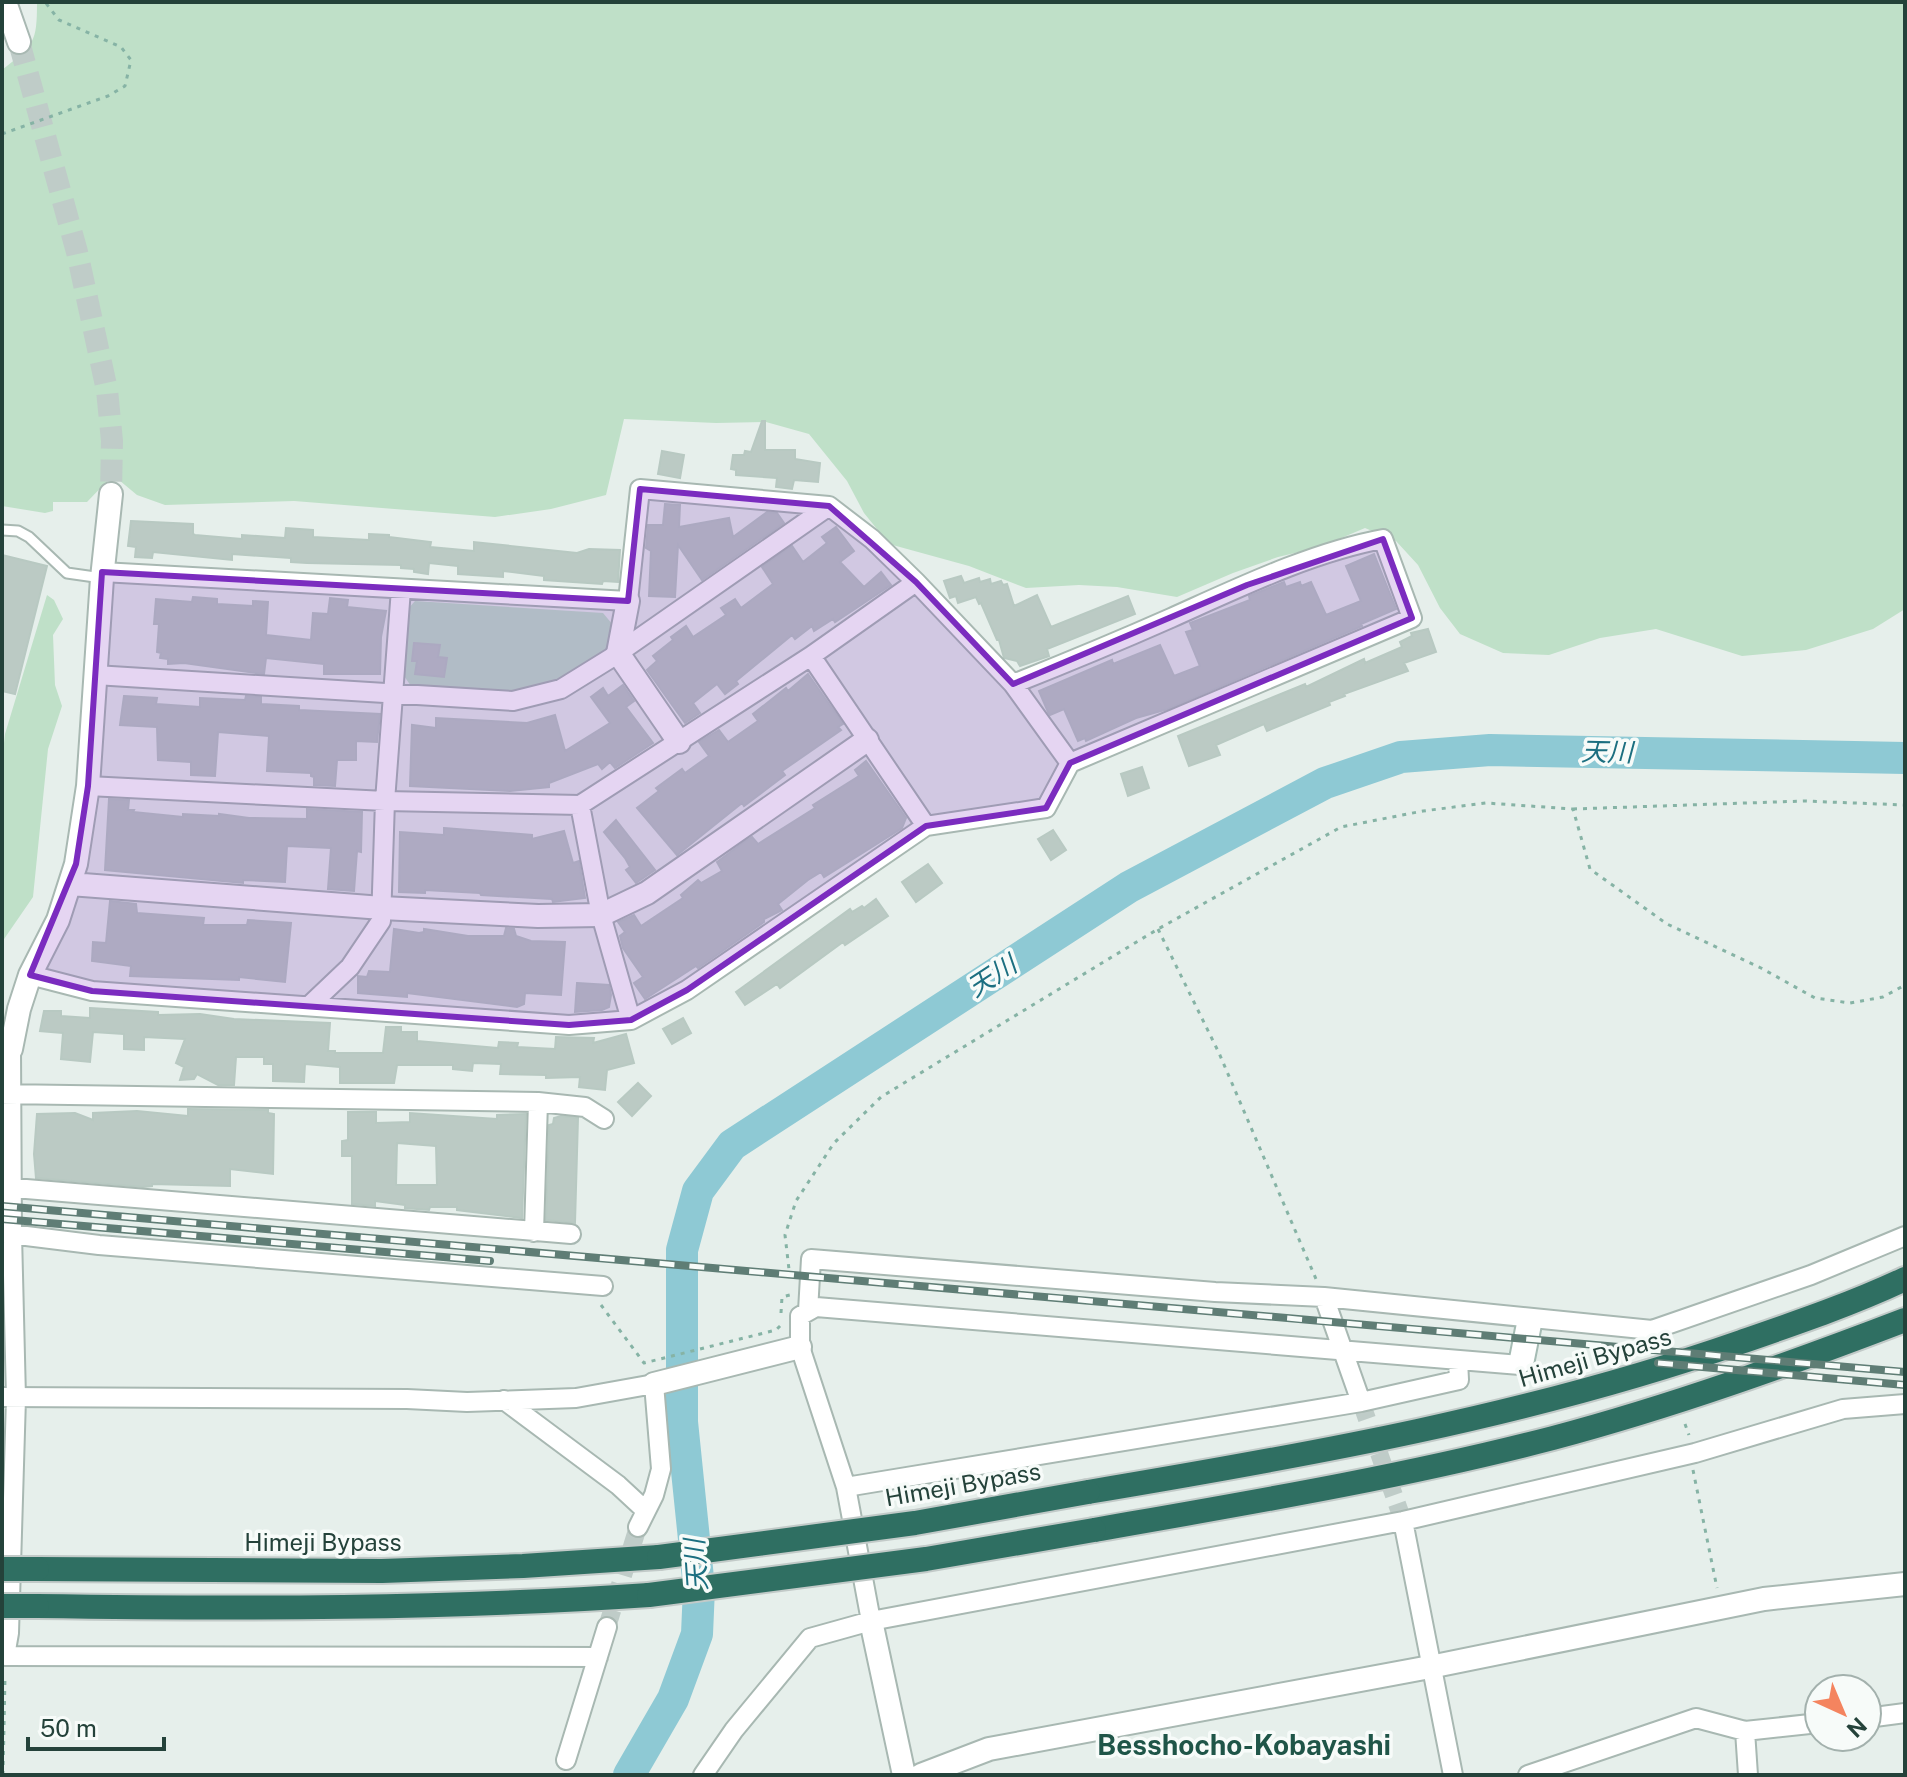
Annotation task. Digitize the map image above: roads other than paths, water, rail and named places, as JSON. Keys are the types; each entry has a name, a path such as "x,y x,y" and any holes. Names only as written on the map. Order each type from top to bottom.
{"highway":[{"name":"Himeji Bypass","path":"2,1569 382,1571 523,1566 659,1557 915,1523 1318,1452 1542,1403 1669,1367 1794,1324 1905,1279"},
{"path":"2,1606 385,1608 527,1603 649,1595 911,1561 1283,1496 1553,1438 1694,1396 1905,1320"}],"main road":[{"path":"1522,1359 1529,1324"}],"street":[{"path":"5,2 19,42"},
{"path":"679,742 618,653 628,601 640,489 829,506 872,539 1013,684 1070,763"},
{"path":"111,494 102,575 88,786 70,884 58,920 30,975 6,1047 9,1398 5,1656 598,1657"},
{"path":"95,675 513,701 561,689 618,653 829,506"},
{"path":"30,975 92,991 569,1025 631,1020 687,990 926,826 1046,808 1070,763 1412,618 1383,539 1350,545 1247,585 1013,684"},
{"path":"102,575 628,601"},
{"path":"88,786 385,801 580,805 811,656 916,582"},
{"path":"310,1005 350,967 381,921 385,801 401,589"},
{"path":"811,656 926,826"},
{"path":"70,884 382,908 538,916 601,915 647,893 867,740"},
{"path":"580,805 601,915 631,1020"},
{"path":"6,1094 538,1102 585,1107 604,1119"},
{"path":"534,1232 538,1102"},
{"path":"7,1187 571,1234"},
{"path":"7,1233 99,1245 603,1286"},
{"path":"904,1775 846,1487 793,1349 804,1314 811,1259 1215,1292 1324,1297 1652,1330 1811,1275 1905,1236"},
{"path":"1324,1297 1361,1402"},
{"path":"804,1314 816,1307 842,1308 1520,1365 1522,1359"},
{"path":"9,1398 576,1398 658,1384 793,1349"},
{"path":"846,1487 1361,1402 1459,1380 1458,1360"},
{"path":"504,1400 618,1485 642,1519 654,1495 661,1469 658,1384"},
{"path":"703,1775 734,1730 810,1638 871,1621 1403,1521 1695,1453 1843,1409 1905,1404"},
{"path":"1403,1521 1453,1775"},
{"path":"921,1775 989,1749 1430,1667 1764,1599 1905,1584"},
{"path":"566,1760 607,1627"},
{"path":"1883,1716 1905,1713"},
{"path":"1528,1775 1696,1718 1745,1731 1803,1725"},
{"path":"1745,1731 1748,1775"}],"lane":[{"path":"2,530 18,531 29,537 67,573 102,575"}],"waterway":[{"name":"天川","path":"629,1775 673,1699 697,1634 699,1588 682,1422 682,1250 698,1191 732,1145 1129,887 1325,783 1401,757 1490,750 1905,758"}],"tunnel":[{"path":"19,42 77,252 107,390 112,441 111,494"},
{"path":"1361,1402 1403,1521"},
{"path":"607,1627 638,1527"}],"railway":[{"path":"2,1206 1905,1372"},
{"path":"2,1219 490,1261"},
{"path":"1658,1363 1905,1385"}],"district":[{"name":"Besshocho-Kobayashi","path":"1244,1745"}]}
